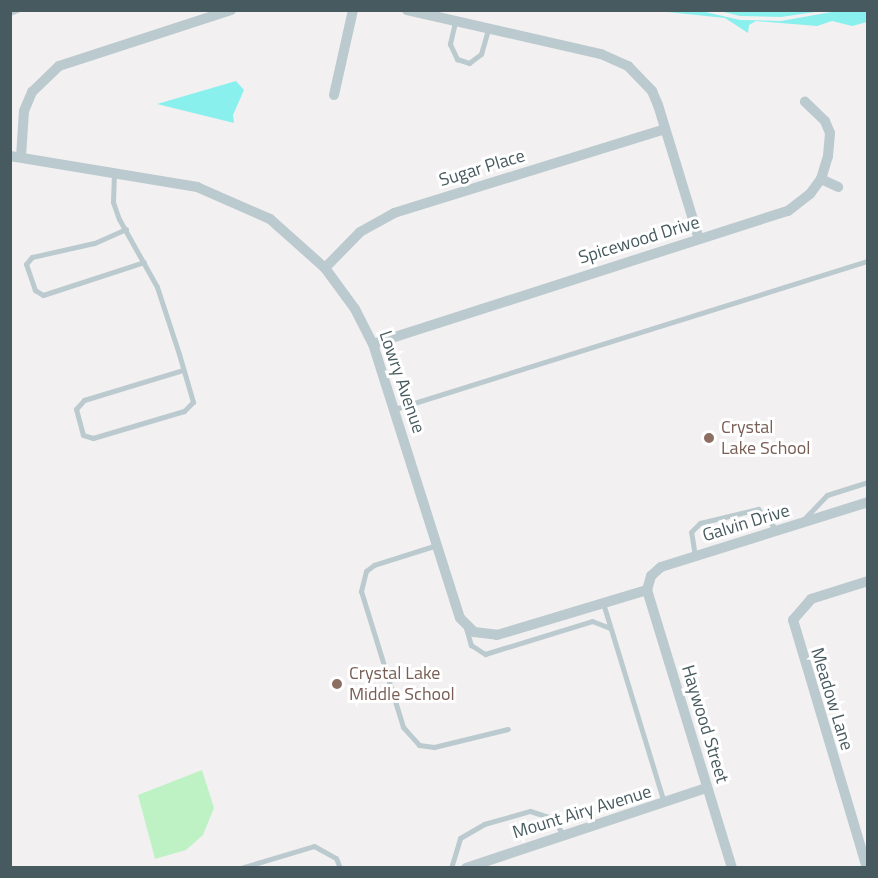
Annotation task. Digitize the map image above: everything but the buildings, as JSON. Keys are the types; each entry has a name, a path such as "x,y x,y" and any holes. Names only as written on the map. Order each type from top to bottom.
{"street":[{"path":"16,157 24,111 32,92 59,66 231,10"},
{"path":"334,95 353,10"},
{"path":"407,10 615,58 640,77 652,92 699,239"},
{"name":"Spicewood Drive","path":"373,344 788,211 810,194 821,178 830,133 825,121 806,102"},
{"name":"Sugar Place","path":"325,268 360,232 394,213 665,129"},
{"name":"Lowry Avenue","path":"16,157 183,183 233,200 284,229 325,268 349,299 373,344 437,545 470,629"},
{"path":"821,178 838,187"},
{"name":"Galvin Drive","path":"647,590 651,576 661,567 867,502"},
{"name":"Meadow Lane","path":"867,581 811,599 798,610 793,630 867,867"},
{"path":"470,629 497,635 647,590"},
{"name":"Haywood Street","path":"647,590 732,867"},
{"name":"Mount Airy Avenue","path":"466,867 707,788"}],"lane":[{"path":"10,13 17,10"},
{"path":"455,22 450,44 457,59 469,63 481,54 488,29"},
{"path":"114,171 113,202 157,287 183,370 193,402 184,411 93,438 83,435 76,409 84,400 183,370"},
{"path":"126,229 94,243 32,257 26,264 35,290 43,295 52,293 144,262"},
{"path":"395,409 867,261"},
{"path":"800,523 827,495 867,482"},
{"path":"695,556 691,532 700,523 758,509 778,530"},
{"path":"437,545 374,565 366,571 361,591 403,727 419,745 434,747 507,729"},
{"path":"603,603 664,803"},
{"path":"470,629 471,645 485,654 592,621 611,629"},
{"path":"451,867 460,838 484,824 530,811 554,819 563,835"},
{"path":"241,867 314,846 336,858 340,867"}],"green space":[{"path":"202,770 214,808 203,835 186,850 155,859 138,795"}],"water":[{"path":"658,11 701,11 740,20 781,21 837,11 867,11 867,22 852,26 832,21 817,26 756,21 749,25 748,33 725,18"},
{"path":"720,11 822,11 781,17 740,16"},
{"path":"236,81 244,90 233,115 234,123 157,104"}],"place":[{"name":"Crystal Lake School","path":"709,438"},
{"name":"Crystal Lake Middle School","path":"337,684"}]}
